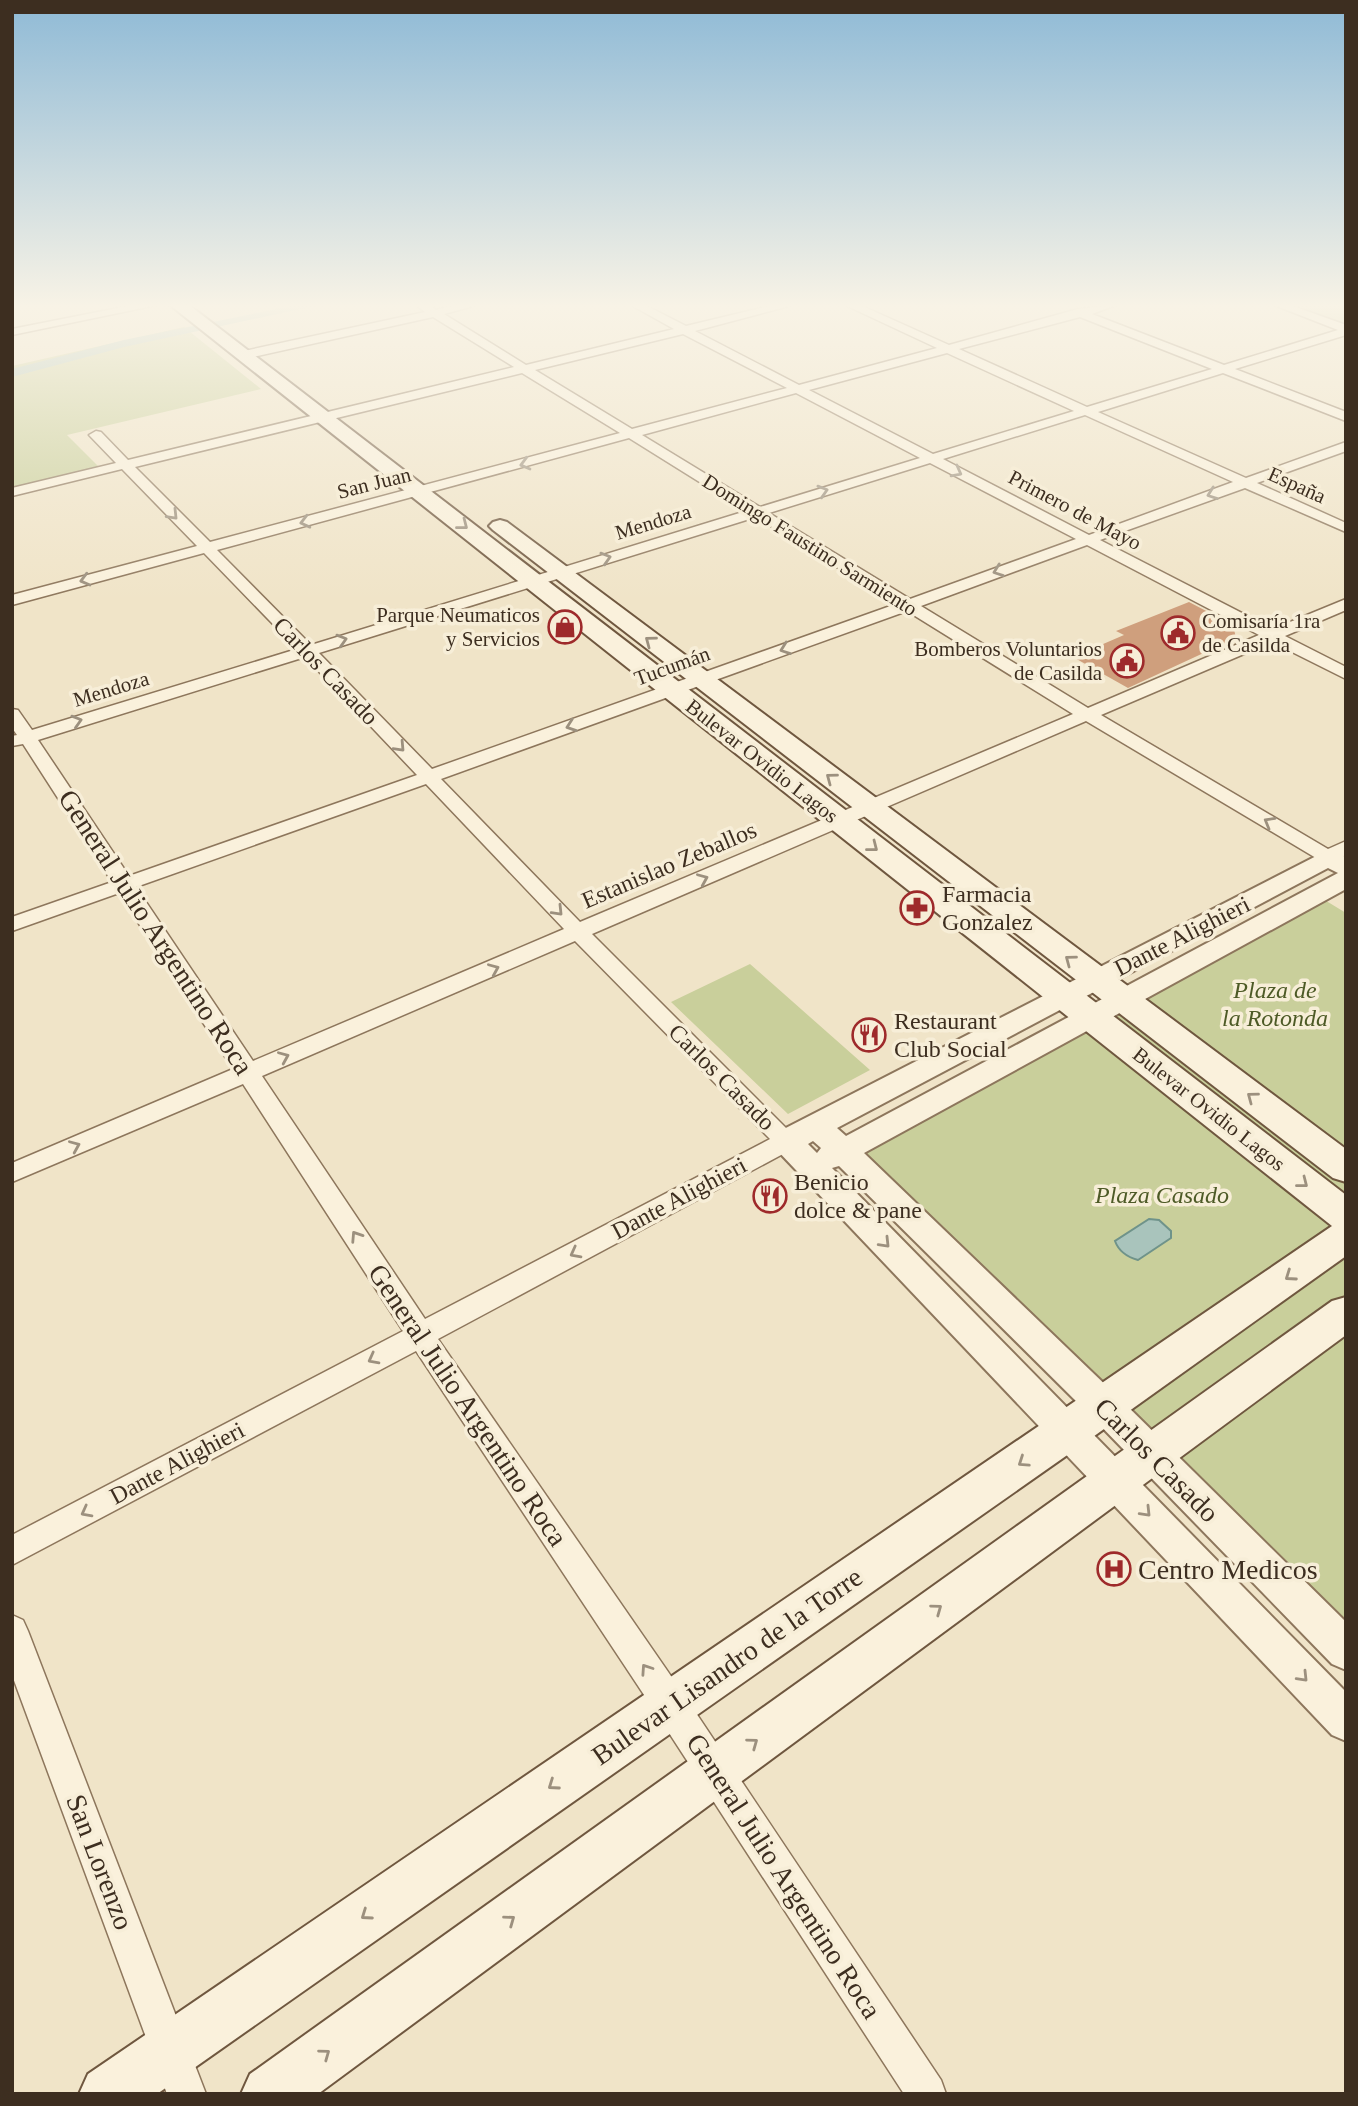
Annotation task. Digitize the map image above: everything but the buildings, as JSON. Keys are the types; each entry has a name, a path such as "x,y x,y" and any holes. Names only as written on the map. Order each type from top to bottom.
{"main road":[{"name":"Bulevar Ovidio Lagos","path":"321,403 434,489 561,572 1346,1168"},
{"name":"Bulevar Ovidio Lagos","path":"434,489 533,581 1346,1216"},
{"name":"Bulevar Lisandro de la Torre","path":"108,2094 1086,1419 1346,1236"},
{"path":"270,2094 1346,1313"}],"street":[{"path":"12,492 380,403"},
{"name":"Domingo Faustino Sarmiento","path":"580,403 1336,872"},
{"name":"San Juan","path":"12,600 750,403"},
{"name":"Primero de Mayo","path":"825,403 1346,674"},
{"name":"España","path":"1069,403 1346,528"},
{"name":"Mendoza","path":"17,731 309,651 1106,403"},
{"path":"1311,403 1346,417"},
{"name":"Carlos Casado","path":"96,435 309,651 579,933 802,1133 844,1150 1133,1468 1346,1721"},
{"name":"Tucumán","path":"12,924 672,691 905,604 1346,446"},
{"name":"Estanislao Zeballos","path":"12,1173 1346,604"},
{"name":"General Julio Argentino Roca","path":"17,731 123,885 420,1334 670,1704 927,2094"},
{"name":"Dante Alighieri","path":"12,1551 1065,996 1336,872"},
{"name":"Dante Alighieri","path":"811,1167 1125,1000 1336,872"},
{"name":"Carlos Casado","path":"802,1133 811,1167 1086,1419"},
{"name":"Carlos Casado","path":"1133,1468 1346,1650"},
{"name":"San Lorenzo","path":"12,1631 187,2094"}],"green space":[{"path":"12,403 201,403 67,435 99,467 12,488"},
{"name":"Plaza Casado","path":"1323,899 1346,913 1346,1636 855,1151"},
{"path":"750,964 870,1070 788,1114 671,1002"}],"water":[{"path":"1149,1219 1159,1220 1171,1231 1171,1238 1138,1260 1127,1256 1115,1241"}],"place":[{"name":"Parque Neumaticos y Servicios","path":"565,627"},
{"name":"Comisaría 1ra de Casilda","path":"1178,633"},
{"name":"Bomberos Voluntarios de Casilda","path":"1127,661"},
{"name":"Farmacia Gonzalez","path":"917,908"},
{"name":"Restaurant Club Social","path":"869,1035"},
{"name":"Benicio dolce & pane","path":"770,1196"},
{"name":"Centro Medicos","path":"1114,1569"}],"park label":[{"name":"Plaza de la Rotonda","path":"1275,1004"}]}
